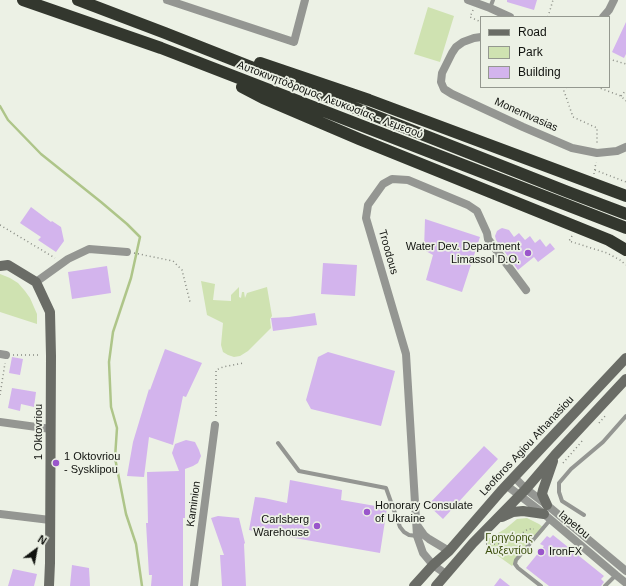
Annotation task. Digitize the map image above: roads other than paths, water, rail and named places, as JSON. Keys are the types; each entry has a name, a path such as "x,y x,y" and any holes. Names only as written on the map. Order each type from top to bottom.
{"highway":[{"name":"Αυτοκινητόδρομος Λευκωσίας - Λεμεσού","path":"23,0 161,48 626,228"},
{"name":"Αυτοκινητόδρομος Λευκωσίας - Λεμεσού","path":"78,0 166,33 626,214"},
{"path":"166,33 271,66 369,100 626,196"},
{"path":"161,48 263,98 359,139 609,240 626,250"}],"main road":[{"path":"0,266 8,265 36,282"},
{"name":"1 Oktovriou","path":"36,282 50,312 51,429 49,586"},
{"name":"Leoforos Agiou Athanasiou","path":"414,586 433,565 449,551 506,485 626,358"},
{"path":"438,585 473,543 626,379"},
{"path":"496,520 513,512 524,511 547,513 542,494 555,455"}],"street":[{"path":"167,0 294,42 305,0"},
{"path":"605,16 614,0"},
{"path":"471,1 491,4 509,16"},
{"name":"Monemvasias","path":"480,38 474,38 463,42 456,47 442,73 441,82 444,90 516,124 572,148 597,153 617,151 626,147"},
{"name":"Troodous","path":"446,574 433,565 423,553 418,536 416,524 406,354 366,218 368,205 383,184 392,179 408,180 468,205 477,211 485,228 488,239 526,290"},
{"path":"36,282 68,258 89,249 126,252"},
{"path":"0,422 51,429"},
{"name":"Kaminion","path":"194,586 215,425"},
{"name":"Iapetou","path":"514,477 522,492"},
{"name":"Iapetou","path":"506,485 522,492 626,583"},
{"name":"Iapetou","path":"547,513 626,571"},
{"path":"0,514 50,520"},
{"path":"416,524 424,535 449,551"}],"lane":[{"path":"584,515 562,501 559,492 559,483 571,469 603,442 626,416"},
{"path":"278,444 299,470 386,488 400,527 409,535 418,536"},
{"path":"541,586 515,564 516,560 547,513"},
{"path":"605,586 616,575"}],"waterway":[{"path":"0,106 8,120 41,154 101,202 140,237 131,278 113,332 109,362 111,407 117,428 115,458 126,514 136,544 142,586"}],"place":[{"name":"Water Dev. Department Limassol D.O.","path":"528,253"},
{"name":"1 Oktovriou - Sysklipou","path":"56,463"},
{"name":"Honorary Consulate of Ukraine","path":"367,512"},
{"name":"Carlsberg Warehouse","path":"317,526"},
{"name":"IronFX","path":"541,552"}],"park label":[{"name":"Γρηγόρης Αυξεντίου","path":"509,544"}]}
